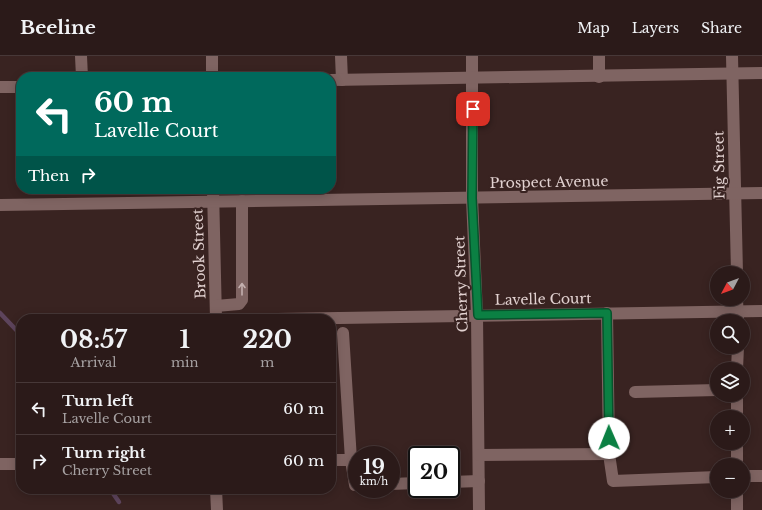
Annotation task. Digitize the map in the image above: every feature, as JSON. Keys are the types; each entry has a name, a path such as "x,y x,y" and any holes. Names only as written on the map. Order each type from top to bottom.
{"street":[{"path":"81,56 82,72"},
{"path":"212,56 212,72"},
{"path":"341,56 336,80 599,77 762,73"},
{"name":"Cherry Street","path":"472,56 472,198 478,315 479,510"},
{"path":"599,56 599,77"},
{"name":"Fig Street","path":"732,56 737,266"},
{"path":"0,87 16,87"},
{"name":"Prospect Avenue","path":"0,205 762,193"},
{"name":"Brook Street","path":"213,194 216,314"},
{"path":"216,306 239,304 242,300 242,201"},
{"name":"Lavelle Court","path":"336,318 738,310 762,311"},
{"path":"607,313 609,454 613,481 710,477"},
{"path":"343,333 350,446"},
{"path":"635,392 710,390"},
{"path":"479,456 609,454"},
{"path":"336,460 348,460"},
{"path":"0,464 16,464"},
{"path":"750,476 762,476"},
{"path":"460,482 479,481"},
{"path":"216,494 217,510"},
{"path":"737,498 738,510"}],"waterway":[{"path":"0,313 16,330"},
{"path":"113,494 119,502"}],"route":[{"path":"473,109 472,198 478,315 607,313 609,438"}]}
